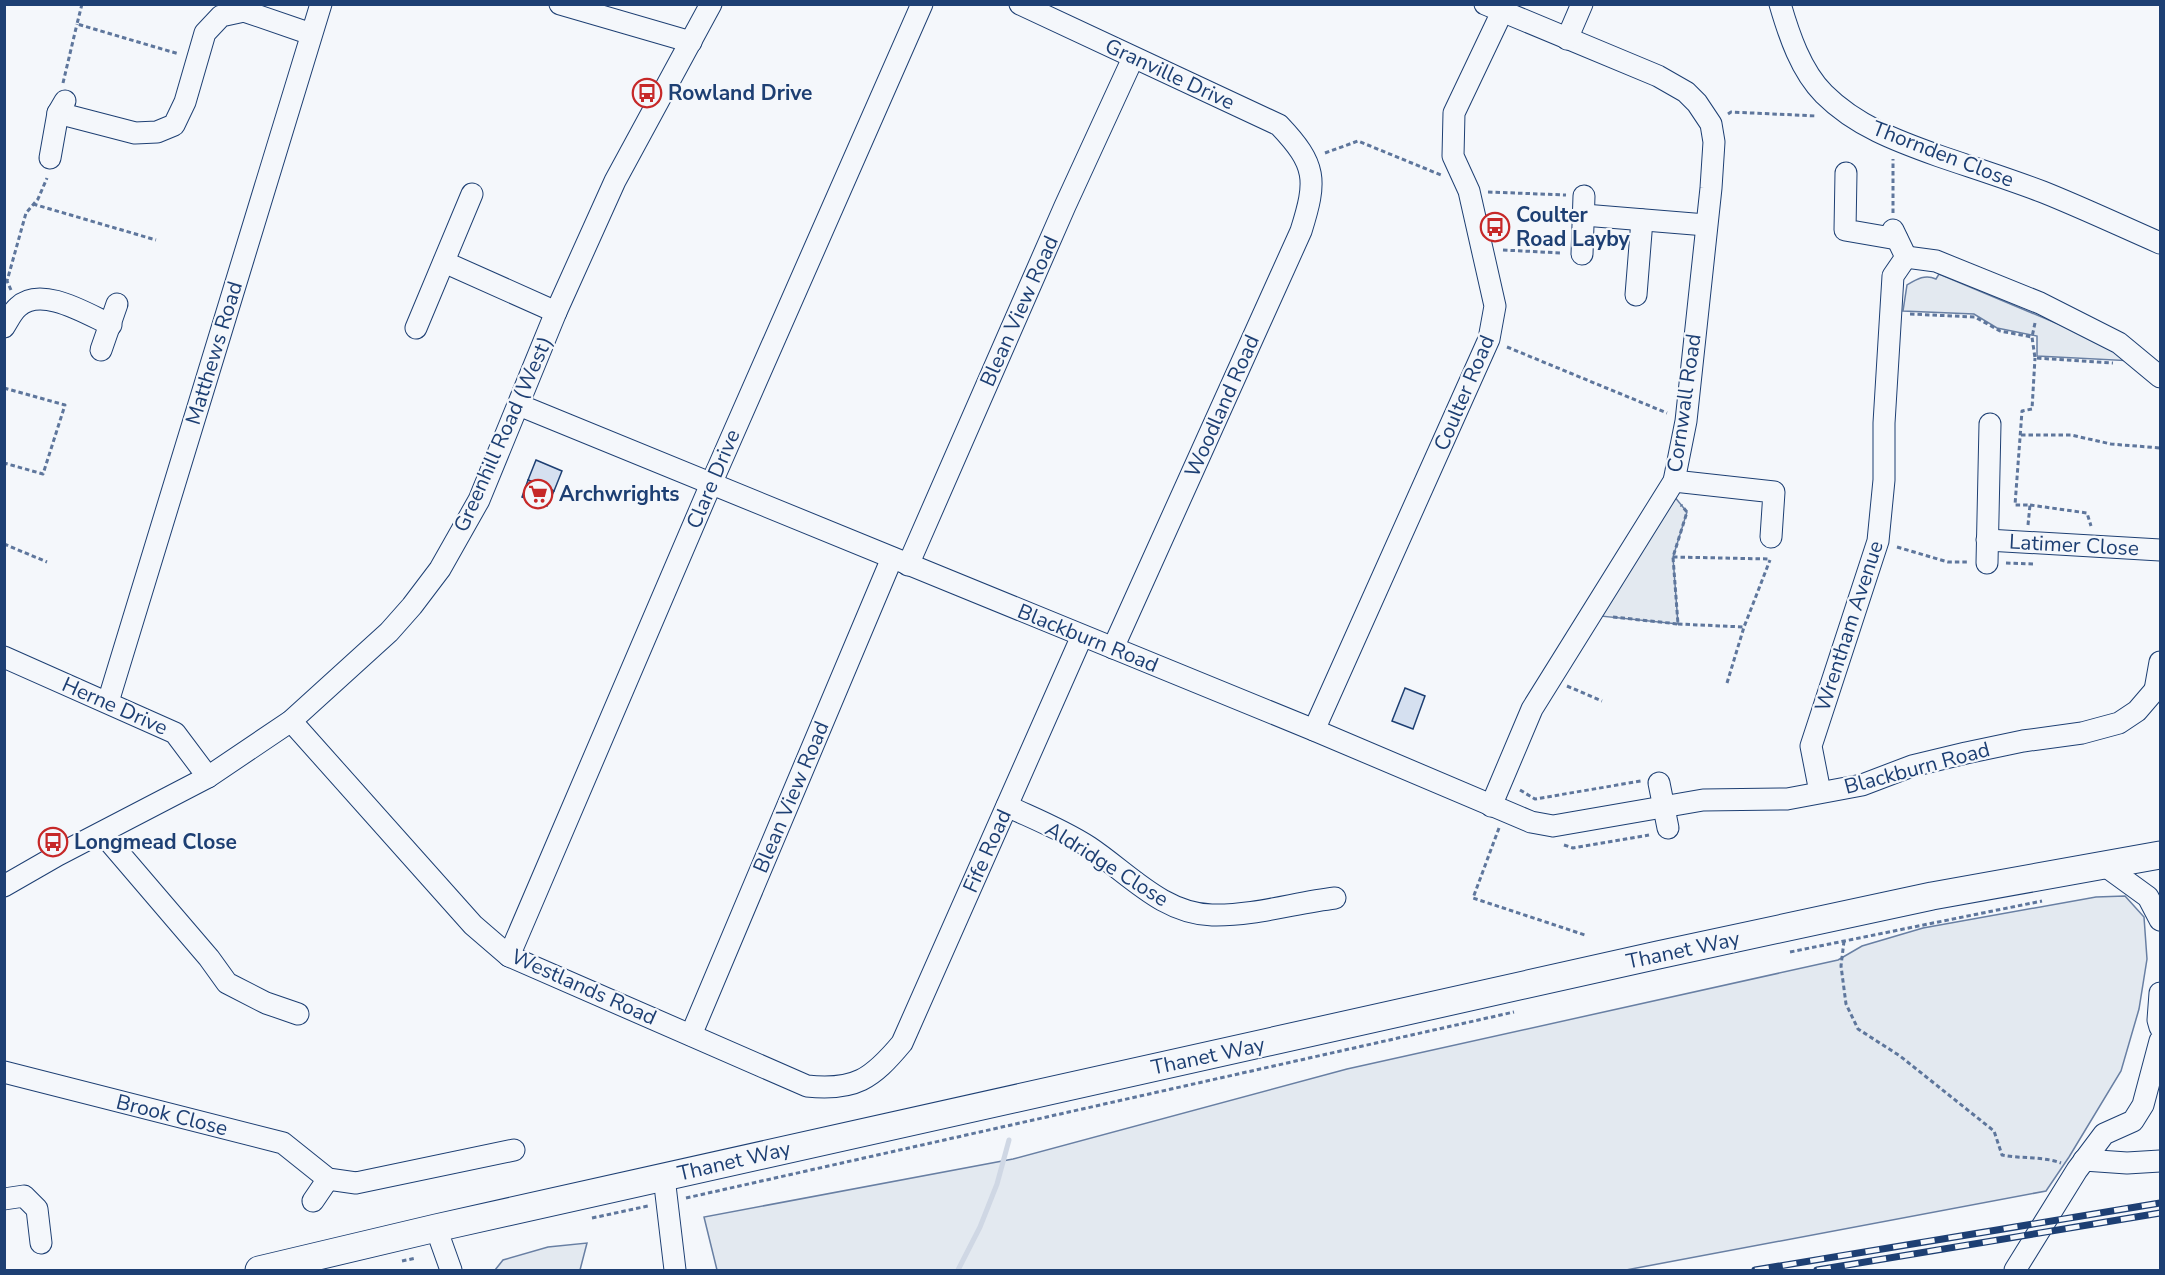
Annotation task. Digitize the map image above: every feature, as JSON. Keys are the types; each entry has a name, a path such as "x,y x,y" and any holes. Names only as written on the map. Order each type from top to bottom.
{"main road":[{"name":"Thanet Way","path":"259,1270 444,1250 665,1190 1658,955 1932,896 2160,855"}],"street":[{"name":"Matthews Road","path":"108,702 321,4"},
{"path":"560,4 691,42"},
{"name":"Greenhill Road (West)","path":"4,886 207,777 291,721 389,632 412,606 440,569 479,500 556,312 615,181 711,4"},
{"name":"Clare Drive","path":"509,956 711,484 922,4"},
{"name":"Granville Drive","path":"1020,4 1279,125 1295,142 1306,160"},
{"path":"1567,39 1582,4"},
{"name":"Thornden Close","path":"1780,4 1787,31 1805,69 1822,92 1842,111 1894,140 2044,193 2160,243"},
{"path":"1493,8 1658,76 1686,92 1697,103 1711,124"},
{"name":"Coulter Road","path":"1314,730 1489,339 1495,306 1483,249 1465,183 1453,156 1454,113 1493,8"},
{"path":"50,158 62,107 135,133 157,132 174,125 185,102 205,33 221,16 244,11 311,34"},
{"name":"Blean View Road","path":"691,1035 900,562 1133,58"},
{"name":"Cornwall Road","path":"1498,809 1532,710 1671,485 1686,421 1714,142 1711,124"},
{"name":"Woodland Road","path":"1113,648 1301,231 1311,199 1311,180 1306,160"},
{"path":"1846,173 1845,230 1899,242 1936,261 2040,303 2119,343 2160,377"},
{"path":"415,328 444,262 470,193"},
{"path":"1582,254 1584,206 1642,220 1706,225"},
{"path":"1636,295 1642,220"},
{"name":"Wrentham Avenue","path":"1820,792 1811,746 1878,541 1884,480 1890,314 1899,242"},
{"path":"444,262 556,312"},
{"path":"4,327 18,306 41,297 64,303 111,325"},
{"path":"101,350 117,304"},
{"name":"Blackburn Road","path":"519,405 1314,730 1498,809 1531,822 1553,826 1703,800 1787,799 1862,785 1912,766 2024,741 2082,733 2119,723 2137,711 2158,691"},
{"name":"Latimer Close","path":"1987,563 1990,424"},
{"path":"1671,485 1774,492 1771,537"},
{"name":"Latimer Close","path":"1987,540 2160,550"},
{"name":"Fife Road","path":"885,1062 902,1043 1082,636"},
{"name":"Herne Drive","path":"4,657 175,733 207,777"},
{"path":"2158,691 2160,662"},
{"name":"Westlands Road","path":"291,721 473,925 509,956 807,1086 831,1088 862,1081 885,1062"},
{"path":"1655,781 1664,806 1668,828"},
{"name":"Aldridge Close","path":"1007,806 1062,831 1169,905 1210,915 1232,914 1321,894"},
{"path":"102,833 209,958 227,983 265,1008 298,1014"},
{"path":"2104,865 2148,897 2160,920"},
{"path":"2160,993 2158,1020 2160,1027"},
{"path":"2015,1270 2081,1165 2104,1134 2133,1121 2143,1105 2160,1041"},
{"name":"Brook Close","path":"4,1072 283,1143 328,1179"},
{"path":"312,1201 328,1179 356,1183 515,1152"},
{"path":"2081,1165 2160,1161"},
{"path":"665,1190 675,1270"},
{"path":"4,1199 24,1196 37,1209 41,1244"}],"path":[{"path":"62,107 62,80 82,4"},
{"path":"77,24 197,60"},
{"path":"1711,124 1731,112 1825,116 1842,111"},
{"path":"1894,140 1899,242"},
{"path":"1306,160 1358,141 1437,175 1465,183 1584,206"},
{"path":"18,306 7,281 26,213 46,183 50,158"},
{"path":"33,204 156,240"},
{"path":"1483,249 1582,254"},
{"path":"2040,303 2032,338 2035,358 2032,409 2022,411 2015,505 2087,513 2097,546"},
{"path":"1890,314 1975,317 2000,331 2032,338"},
{"path":"1489,339 1686,421"},
{"path":"2035,358 2114,363"},
{"path":"4,388 65,405 43,474 4,463"},
{"path":"2021,435 2071,435 2111,444 2160,448"},
{"path":"1671,485 1687,512 1673,557 1678,624"},
{"path":"2025,564 2030,505"},
{"path":"1727,683 1744,627 1770,560 1771,537"},
{"path":"4,544 47,562"},
{"path":"1673,557 1770,560"},
{"path":"1590,615 1678,624 1744,627"},
{"path":"1551,677 1602,701"},
{"path":"1518,789 1535,799 1655,781"},
{"path":"1498,809 1473,898 1586,935"},
{"path":"1785,953 2052,899"},
{"path":"1844,941 1841,966 1846,1004 1858,1029 1900,1056 1994,1131 2002,1155 2014,1158 2052,1159 2081,1165"},
{"path":"585,1220 665,1190 1518,1011"},
{"path":"401,1262 444,1250"}],"shaded area":[{"path":"1939,274 2120,350 2133,361 2037,356 2037,336 1997,328 1974,314 1903,311 1907,285 1925,277 1936,279"},
{"path":"1669,490 1687,512 1673,557 1678,624 1590,615"},
{"path":"2125,896 2144,917 2147,959 2139,1009 2121,1071 2046,1191 1626,1270 717,1270 704,1217 1013,1159 1347,1069 1838,960 1862,946 1923,928 2096,897"},
{"path":"587,1243 580,1270 495,1270 503,1260 548,1247"}],"building":[{"path":"536,460 562,471 554,491 528,480"},
{"name":"Archwrights","path":"528,480 554,491 547,506 522,497"},
{"path":"1405,688 1425,696 1413,729 1392,721"}],"waterway":[{"path":"958,1270 980,1227 997,1184 1009,1140"}],"railway":[{"path":"1755,1270 2160,1203"},
{"path":"1817,1270 2160,1213"}],"place":[{"name":"Rowland Drive","path":"647,93"},
{"name":"Coulter Road Layby","path":"1495,227"},
{"name":"Archwrights","path":"538,494"},
{"name":"Longmead Close","path":"53,842"}]}
